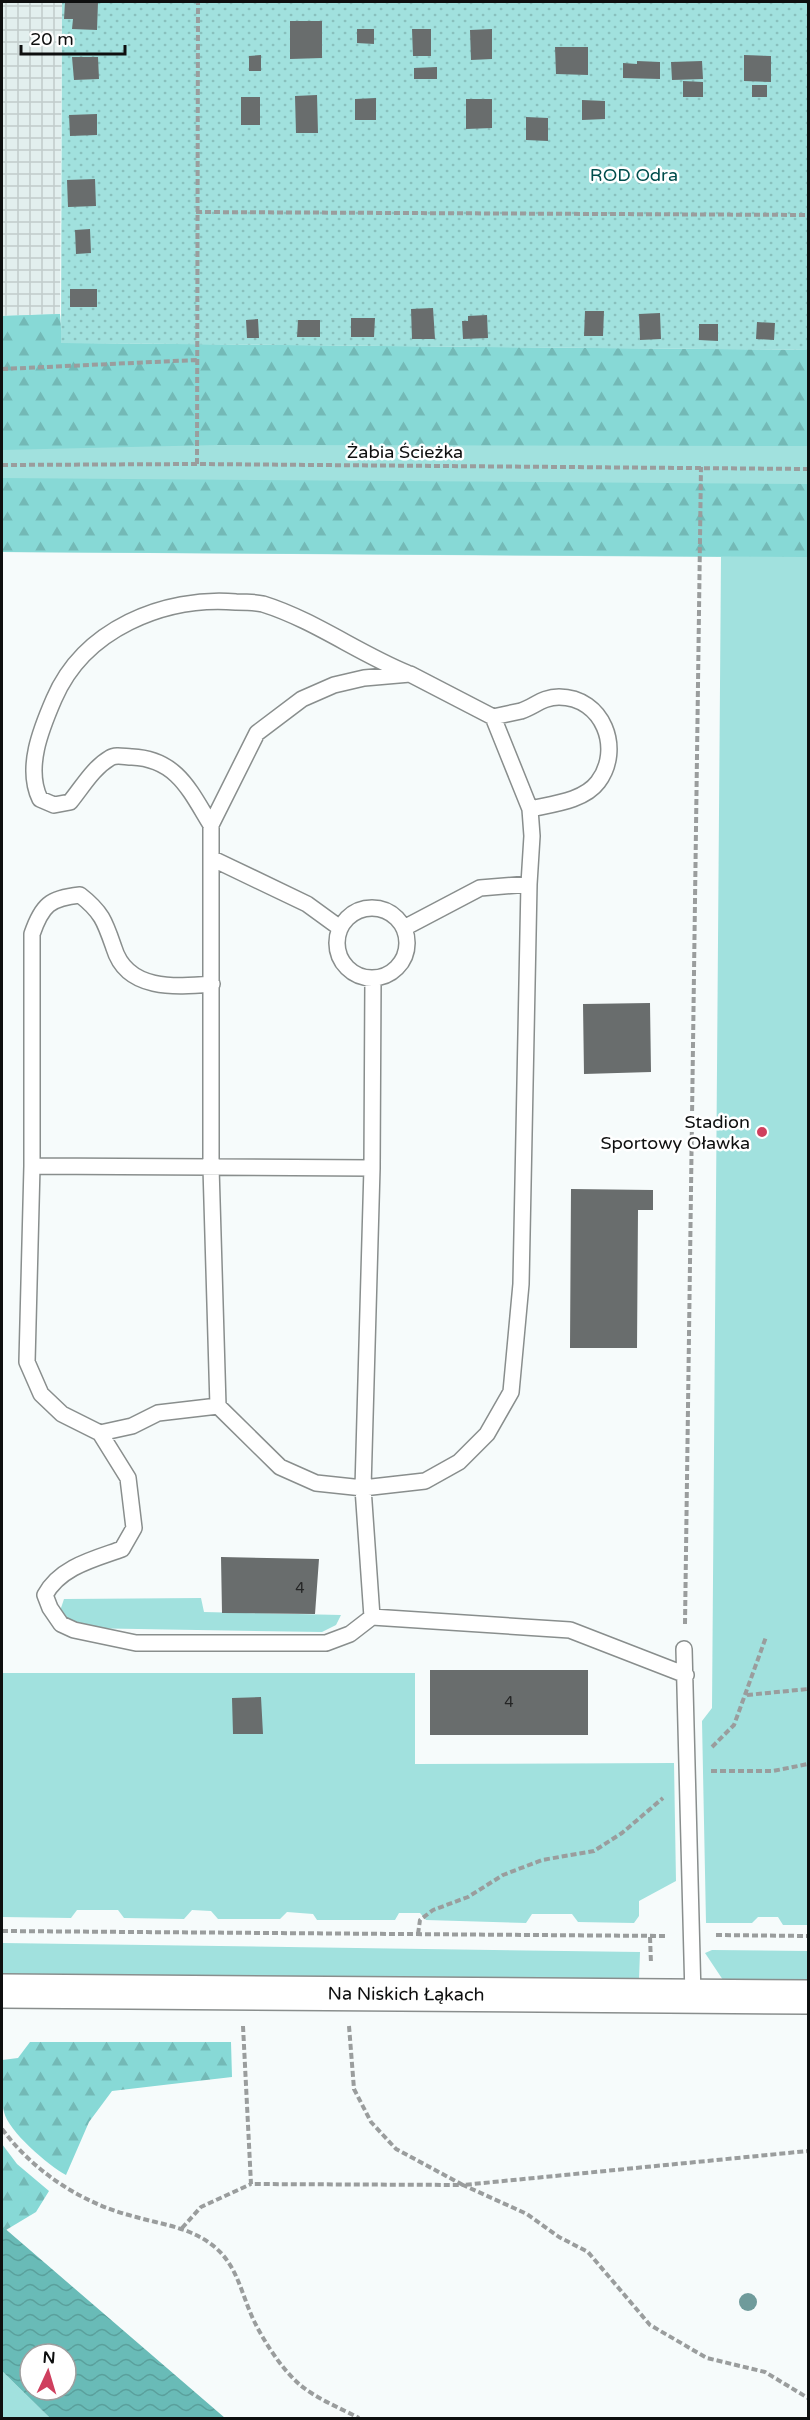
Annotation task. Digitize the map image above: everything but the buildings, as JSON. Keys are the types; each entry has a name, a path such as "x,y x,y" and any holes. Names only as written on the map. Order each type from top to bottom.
{"street":[{"name":"Na Niskich Łąkach","path":"2,1990 808,1997"}],"lane":[{"path":"211,825 183,779 159,762 141,757 113,756 96,768 70,802 54,805 40,799 33,785 35,757 44,723 57,692 73,666 105,636 135,618 178,603 216,600 261,604 323,630 378,661 493,717 522,710 542,699 560,697 576,699 591,707 606,727 610,741 609,760 598,782 584,794 530,809"},
{"path":"410,675 364,678 334,686 302,699 257,734 211,825 211,1167 218,1406 280,1467 316,1483 363,1488 425,1481 459,1462 488,1434 510,1392 521,1284 528,884 532,836 530,809 493,717"},
{"path":"211,858 307,904 340,927"},
{"path":"404,928 480,888 528,884"},
{"path":"212,984 175,987 149,983 127,972 114,951 109,932 98,908 80,895 57,898 44,909 32,934 32,1166 27,1362 41,1394 62,1414 100,1433 128,1478 134,1528 123,1550 80,1563 52,1583 45,1595 50,1608 61,1624 74,1630 136,1643 326,1643 350,1634 372,1617 570,1630 686,1675"},
{"path":"377,909 388,913 404,928 407,942 404,957 397,968 385,975 374,978 358,975 348,969 340,959 337,939 340,927 355,913 377,909"},
{"path":"372,1617 363,1488 372,1168 374,978"},
{"path":"32,1166 372,1168"},
{"path":"100,1433 132,1426 158,1413 218,1406"},
{"path":"684,1648 693,1996"}],"path":[{"path":"197,464 198,2"},
{"path":"196,212 808,215"},
{"path":"2,369 197,360"},
{"name":"Żabia Ścieżka","path":"2,465 197,464 808,469"},
{"path":"684,1648 701,467"},
{"path":"418,1934 420,1920 433,1910 468,1897 503,1875 542,1860 594,1851 649,1811 734,1725 747,1695 766,1637"},
{"path":"747,1695 808,1689"},
{"path":"688,1772 773,1771 808,1764"},
{"path":"2,1931 808,1936"},
{"path":"650,1936 651,1970"},
{"path":"350,1993 349,2035 354,2090 371,2122 396,2149 463,2185 526,2214 559,2237 588,2252 650,2325 707,2358 765,2372 808,2398"},
{"path":"244,2035 251,2184"},
{"path":"2,2129 15,2147 46,2175 97,2205 182,2228 216,2248 235,2272 254,2321 272,2352 300,2385 359,2418"},
{"path":"182,2228 201,2207 251,2184 463,2185 808,2151"}],"shaded area":[{"path":"2,2 62,2 60,314 2,316"}],"green space":[{"name":"ROD Odra","path":"62,2 808,2 808,350 61,343"},
{"path":"60,314 61,343 808,350 808,1925 783,1925 778,1917 758,1917 752,1923 706,1923 702,1721 712,1708 721,557 2,552 2,316"},
{"path":"60,314 62,343 808,350 808,446 217,445 2,450 2,316"},
{"path":"2,478 808,484 808,557 2,552"},
{"path":"201,1598 204,1612 341,1615 336,1625 322,1632 79,1628 64,1623 60,1611 64,1599"},
{"path":"2,1673 415,1673 415,1764 674,1763 676,1881 639,1901 639,1916 634,1923 578,1922 572,1914 532,1914 526,1923 426,1920 420,1913 399,1913 395,1920 317,1920 313,1914 287,1912 280,1919 218,1919 211,1911 192,1910 184,1919 124,1918 118,1910 77,1910 71,1918 2,1917"},
{"path":"2,1943 640,1952 639,1979 2,1975"},
{"path":"712,1950 808,1951 808,1980 723,1980 705,1953"},
{"path":"30,2042 231,2042 232,2077 112,2091 89,2122 66,2175 40,2156 21,2138 7,2120 4,2112 1,2093 2,2060 18,2058"},
{"path":"2,2144 17,2164 49,2191 36,2212 6,2230 2,2226"},
{"path":"2,2371 18,2387 18,2402 34,2402 50,2418 2,2418"}],"water":[{"path":"2,2226 225,2418 50,2418 34,2402 78,2402 78,2342 18,2342 18,2387 2,2371"}],"place":[{"name":"Stadion Sportowy Oławka","path":"762,1132"}]}
